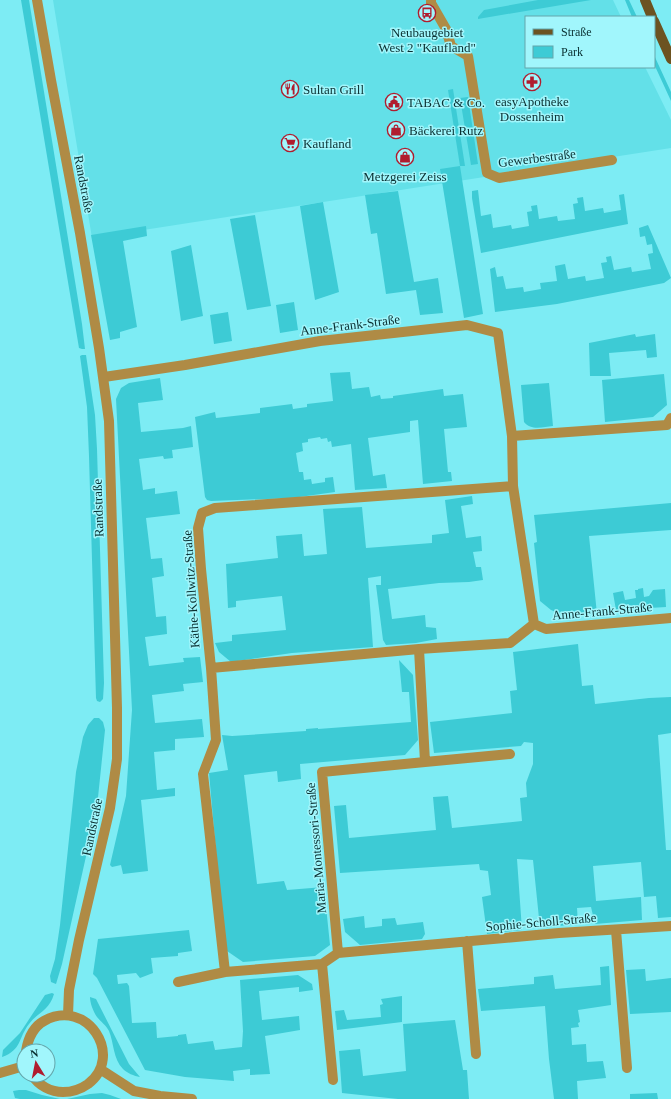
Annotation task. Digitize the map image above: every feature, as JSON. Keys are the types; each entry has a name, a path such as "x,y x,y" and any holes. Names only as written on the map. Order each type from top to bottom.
{"main road":[{"path":"645,0 652,16"},
{"path":"655,22 671,58"}],"street":[{"name":"Randstraße","path":"37,0 52,88 80,233 104,377 109,421 117,708 117,759 110,808 79,940 69,990 68,1015"},
{"name":"Gewerbestraße","path":"431,0 431,3 446,29 451,46 468,56 487,173 499,178 612,160"},
{"name":"Anne-Frank-Straße","path":"104,377 186,365 320,341 467,325 498,333 512,436 513,486 534,624 546,629 671,618"},
{"path":"512,436 666,426 671,418"},
{"name":"Käthe-Kollwitz-Straße","path":"225,972 203,774 216,740 198,528 202,513 215,508 513,486"},
{"path":"211,668 418,649 510,643 534,624"},
{"path":"418,649 425,762"},
{"name":"Maria-Montessori-Straße","path":"338,953 322,772 510,754"},
{"name":"Sophie-Scholl-Straße","path":"178,982 225,972 322,964 338,953 467,941 671,926"},
{"name":"Sophie-Scholl-Straße","path":"616,930 627,1068"},
{"path":"467,941 476,1054"},
{"path":"322,964 333,1080"},
{"path":"27,1043 34,1030 44,1021 55,1016 68,1015 80,1018 90,1025 98,1034 102,1045 103,1057 100,1069 93,1080 82,1088 69,1092 56,1092 40,1083"},
{"path":"0,1073 16,1068"},
{"path":"100,1069 134,1091 160,1096 192,1099"}],"shaded area":[{"path":"53,0 613,0 621,16 525,16 525,68 645,68 671,120 671,148 92,238"}],"green space":[{"path":"21,0 29,0 85,349 79,348"},
{"path":"538,0 591,0 478,19 484,10"},
{"path":"625,0 629,0 637,16 632,16"},
{"path":"655,57 671,92 671,101 655,66"},
{"path":"453,89 465,166 460,166 448,90"},
{"path":"468,97 478,164 471,165 460,98"},
{"path":"460,166 483,314 464,318 440,169"},
{"path":"478,190 481,216 491,214 493,228 511,225 512,229 529,226 527,212 532,211 531,206 537,205 539,219 557,216 558,221 575,219 573,204 578,203 577,198 583,197 585,211 603,208 604,213 621,210 619,195 624,194 628,224 481,253 472,198 472,191"},
{"path":"398,191 414,282 438,278 443,313 420,315 416,290 386,294 377,233 371,234 365,195"},
{"path":"323,202 339,292 315,300 300,206"},
{"path":"255,215 271,306 247,310 230,219"},
{"path":"648,225 671,278 664,283 557,304 495,312 490,269 495,267 497,277 503,276 506,289 523,287 524,292 541,289 540,283 557,281 555,266 565,264 568,279 585,276 586,281 604,278 601,263 607,262 606,257 611,256 614,270 631,267 632,272 651,269 648,254 653,253 652,244 647,245 645,236 640,237 639,228"},
{"path":"146,226 147,236 123,241 137,327 120,332 120,338 110,340 91,235"},
{"path":"191,245 203,316 181,321 171,251"},
{"path":"294,302 298,330 280,333 276,305"},
{"path":"228,312 232,341 214,344 210,315"},
{"path":"635,334 636,337 655,334 657,357 647,358 646,350 609,353 611,376 590,376 589,343"},
{"path":"86,355 95,415 97,449 104,683 103,699 100,702 97,701 96,698 87,407 80,356"},
{"path":"350,372 352,389 369,387 371,397 380,395 381,399 443,389 444,396 463,394 467,427 444,429 448,472 451,472 452,481 423,484 418,420 410,421 410,432 368,438 373,476 385,474 387,488 355,490 351,444 332,447 331,441 328,442 327,438 321,439 320,437 308,439 308,442 302,443 303,451 296,453 299,472 303,472 304,480 311,479 312,484 325,482 325,478 333,477 335,492 292,498 207,500 205,497 195,417 215,412 216,418 260,413 260,408 292,404 293,409 307,407 307,404 333,401 330,373"},
{"path":"664,374 667,405 653,417 605,422 602,380"},
{"path":"160,378 163,400 138,403 141,432 191,426 193,447 172,450 173,458 164,459 163,456 139,459 143,490 155,488 155,494 177,491 180,514 146,518 151,559 162,558 164,576 152,578 156,617 166,616 167,634 145,637 149,666 184,662 183,658 200,657 203,682 183,684 184,691 152,695 155,723 202,719 204,737 175,739 175,750 154,752 157,790 175,788 175,796 141,800 148,871 123,874 121,865 112,867 110,865 126,796 132,710 116,399 121,388 129,383"},
{"path":"549,383 553,426 537,428 530,427 524,422 521,385"},
{"path":"472,496 473,504 461,506 466,538 481,536 482,551 473,552 476,567 481,567 483,580 388,589 392,619 425,615 426,627 436,628 437,639 416,643 386,645 383,640 376,585 381,585 381,576 368,578 373,647 292,653 231,662 219,652 215,643 232,641 232,635 286,630 282,596 236,601 236,607 228,608 226,564 278,558 276,536 302,534 304,556 327,554 323,509 362,507 366,548 432,543 432,535 449,533 445,500"},
{"path":"671,503 671,530 589,536 597,614 567,617 551,610 540,601 534,543 537,542 534,515"},
{"path":"643,588 644,597 649,596 653,590 665,589 666,607 616,610 613,593 623,591 625,600 636,598 635,590"},
{"path":"578,644 582,686 593,685 595,704 671,697 671,733 658,735 666,850 671,850 671,917 658,918 656,896 644,897 641,862 593,866 596,901 641,897 642,920 595,924 591,907 577,908 578,924 540,928 533,860 517,859 522,930 487,934 482,897 491,895 488,871 480,870 479,864 340,873 334,806 346,805 349,838 436,830 433,797 448,796 452,828 522,821 520,798 527,797 526,783 533,764 533,743 524,742 521,746 434,753 430,722 512,713 510,691 517,690 513,652"},
{"path":"399,660 413,675 418,740 405,755 300,764 301,779 278,782 277,771 244,775 257,884 284,881 287,890 324,887 330,945 315,956 243,962 227,951 220,896 209,773 228,770 222,735 232,736 306,731 306,729 411,722 409,692 402,692"},
{"path":"94,718 99,718 103,722 105,730 97,807 62,964 56,984 51,982 50,976 55,959 60,925 76,772 83,737 88,725"},
{"path":"364,916 365,928 382,926 382,919 395,918 397,925 423,922 425,934 422,939 360,945 345,932 343,919"},
{"path":"189,930 192,951 178,953 178,956 151,958 153,973 140,978 136,973 117,975 118,984 127,983 129,986 132,1023 156,1022 157,1038 186,1034 188,1044 213,1041 215,1050 242,1047 243,1031 240,980 298,975 312,984 313,990 299,992 299,987 259,991 262,1020 299,1016 300,1030 265,1036 270,1074 250,1075 250,1069 233,1071 234,1081 185,1077 145,1070 97,978 93,974 98,939"},
{"path":"609,966 611,1005 578,1010 580,1022 578,1023 579,1027 571,1028 572,1045 586,1044 587,1062 603,1061 606,1078 577,1081 578,1099 554,1099 545,1006 481,1011 478,989 534,984 534,977 553,975 555,989 601,985 600,967"},
{"path":"645,969 646,981 671,978 671,1012 630,1014 626,970"},
{"path":"52,993 54,994 52,1000 46,1008 29,1024 19,1043 16,1043 16,1047 13,1051 2,1057 3,1050 20,1033 45,995"},
{"path":"402,996 402,1022 337,1030 335,1011 344,1010 347,1020 381,1017 380,1005 383,1004 381,999"},
{"path":"90,997 96,999 129,1064 140,1077 123,1069 117,1061 109,1031 93,1010"},
{"path":"455,1020 463,1070 467,1070 469,1099 398,1099 342,1093 339,1051 360,1049 363,1076 406,1071 403,1024"},
{"path":"26,1090 60,1099 15,1098 13,1091"},
{"path":"102,1093 121,1099 67,1099 90,1094"},
{"path":"657,1093 658,1099 630,1099 630,1094"}],"place":[{"name":"Neubaugebiet West 2 \"Kaufland\"","path":"427,13"},
{"name":"easyApotheke Dossenheim","path":"532,82"},
{"name":"Sultan Grill","path":"290,89"},
{"name":"TABAC & Co.","path":"394,102"},
{"name":"Bäckerei Rutz","path":"396,130"},
{"name":"Kaufland","path":"290,143"},
{"name":"Metzgerei Zeiss","path":"405,157"}]}
